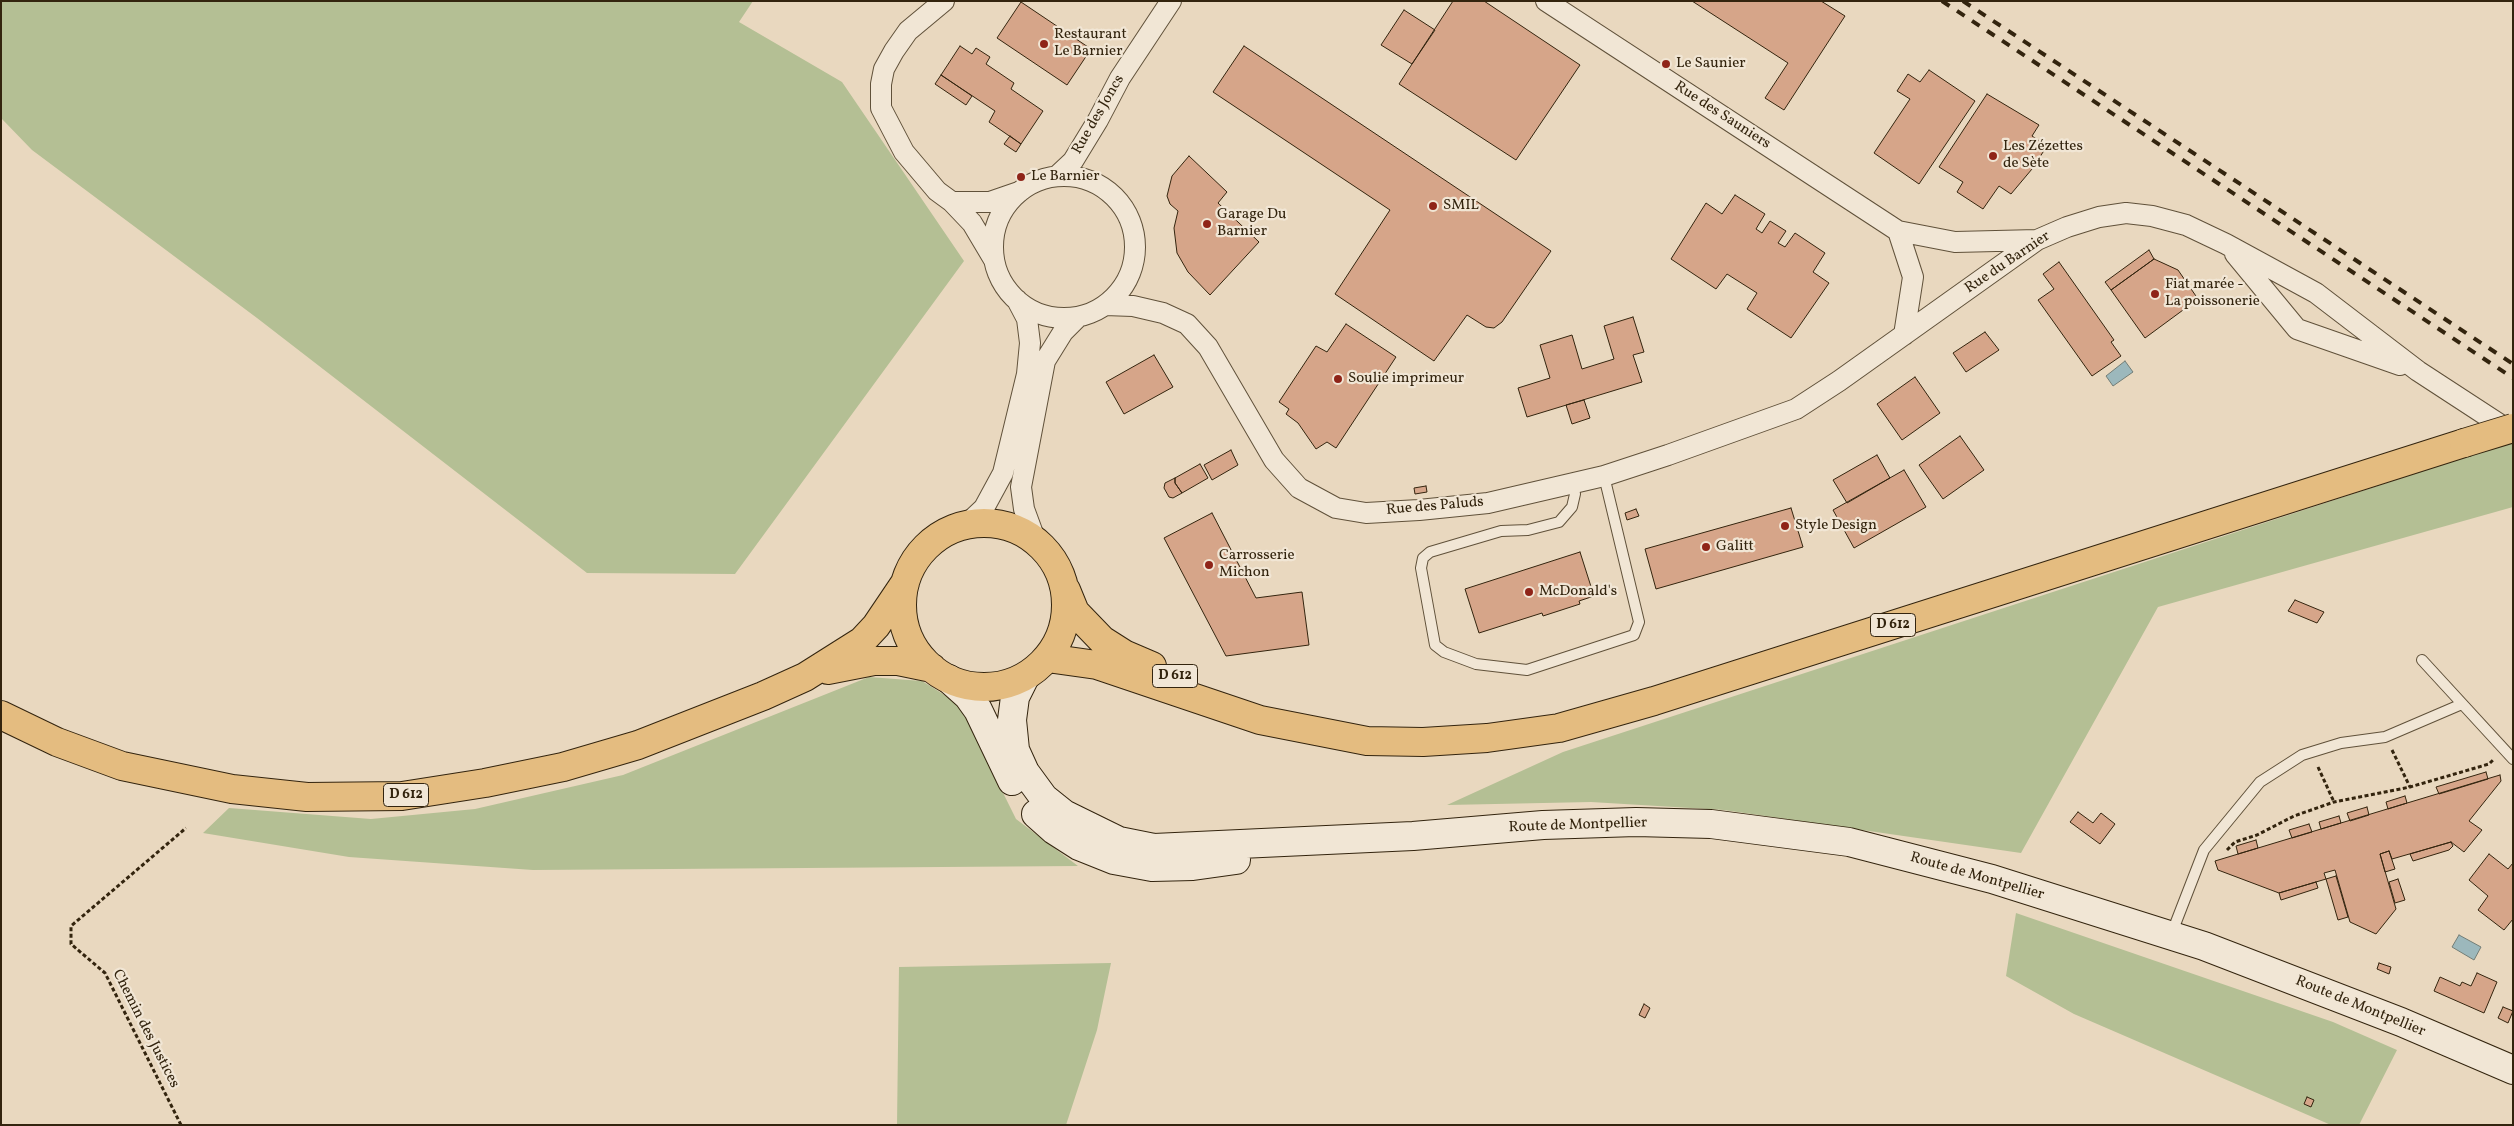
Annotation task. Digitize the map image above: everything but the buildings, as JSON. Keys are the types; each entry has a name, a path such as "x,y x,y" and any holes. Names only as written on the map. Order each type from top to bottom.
{"main road":[{"name":"D 612","path":"1047,658 1097,664 1260,720 1367,741 1422,742 1487,738 1559,728 1654,701 2513,428"},
{"path":"967,524 1002,524 1020,530 1035,539 1054,561 1065,588 1066,618 1056,646 1047,658 1025,677 1015,697 1012,720 1015,750 1025,772 1044,798 1064,814 1112,838 1154,848 1413,836 1194,866 1152,867 1114,860 1079,846 1054,830 1033,812 1014,786 978,710 968,696 941,674 912,644 906,630 902,599 905,583 916,560 923,549 943,533 967,524"},
{"name":"D 612","path":"805,677 862,641 881,620 905,583"},
{"name":"D 612","path":"1065,588 1075,612 1086,625 1102,640 1124,654 1312,730"},
{"name":"D 612","path":"1,715 57,742 122,766 232,789 306,797 402,796 485,783 563,767 638,745 805,677 846,665 874,661 898,661 941,674"},
{"path":"941,674 980,687 995,686 1025,677"},
{"name":"Route de Montpellier","path":"1413,836 1544,826 1636,822 1711,824 1839,841 1992,879 2204,946 2332,995 2513,1070"}],"street":[{"path":"944,1 908,31 894,50 884,69 879,95 884,116 904,152 937,191 952,202 972,223 995,262 1004,282 1017,300 1027,319 1030,342 1027,374 1003,473 984,508 967,524"},
{"name":"Rue des Joncs","path":"1057,176 1073,161 1098,120 1120,78 1171,1"},
{"name":"Rue des Sauniers","path":"1546,1 1898,231 1955,242 2038,240"},
{"path":"952,202 990,202 1021,191 1038,181 1057,176 1074,176 1090,181 1105,189 1118,200 1127,214 1133,230 1135,247 1133,264 1127,280 1118,294 1105,305 1078,317 1062,318 1030,309 1017,300"},
{"path":"995,262 996,231 1001,216 1009,202 1021,191"},
{"name":"Rue du Barnier","path":"1839,381 2038,240 2067,227 2099,217 2126,213 2152,216 2186,226 2226,244 2316,293 2418,371 2513,433"},
{"path":"1898,231 1913,276 1904,335"},
{"name":"Rue du Barnier","path":"2226,244 2297,329 2418,371"},
{"path":"2278,306 2296,283"},
{"name":"Rue des Paluds","path":"1105,305 1133,306 1164,313 1187,324 1213,356 1274,460 1299,488 1336,508 1366,513 1488,503 1604,476 1668,456 1796,409 1839,381"},
{"path":"1035,539 1024,509 1022,488 1043,370 1045,361 1063,332 1078,317"}],"lane":[{"path":"1572,484 1575,494 1572,507 1559,522 1528,530 1502,531 1430,552 1423,558 1420,568 1435,645 1444,652 1476,664 1527,670 1634,635 1639,622 1604,476"},
{"path":"2422,660 2513,759"},
{"path":"2170,936 2204,850 2260,782 2302,755 2341,743 2386,737 2462,704"}],"path":[{"path":"2386,737 2410,787"},
{"path":"2204,850 2222,854 2235,842 2294,816 2334,802 2410,787 2489,764 2504,749"},
{"path":"2311,752 2334,802"},
{"name":"Chemin des Justices","path":"181,1125 106,973 71,944 71,926 186,828"}],"green space":[{"path":"1,1 753,1 739,22 842,82 964,261 735,574 587,573 257,318 32,150 1,118"},
{"path":"2512,442 2513,507 2158,607 2021,853 1724,810 1591,802 1447,805 1563,752"},
{"path":"869,677 922,681 959,704 1016,819 1078,866 533,870 349,857 203,833 229,808 371,819 475,809 623,775"},
{"path":"2016,913 2333,1022 2397,1050 2359,1125 2331,1125 2074,1014 2006,976"},
{"path":"1111,963 1097,1030 1066,1125 897,1125 899,967"}],"water":[{"path":"2125,361 2133,372 2113,386 2106,376"},
{"path":"2459,935 2481,947 2474,960 2452,947"}],"railway":[{"path":"1942,1 2513,378"},
{"path":"1963,1 2513,364"}],"place":[{"name":"Restaurant Le Barnier","path":"1044,44"},
{"name":"Le Saunier","path":"1666,64"},
{"name":"Les Zézettes de Sète","path":"1993,156"},
{"name":"Le Barnier","path":"1021,177"},
{"name":"SMIL","path":"1433,206"},
{"name":"Garage Du Barnier","path":"1207,224"},
{"name":"Fiat marée - La poissonerie","path":"2155,294"},
{"name":"Soulie imprimeur","path":"1338,379"},
{"name":"Style Design","path":"1785,526"},
{"name":"Galitt","path":"1706,547"},
{"name":"Carrosserie Michon","path":"1209,565"},
{"name":"McDonald's","path":"1529,592"}]}
